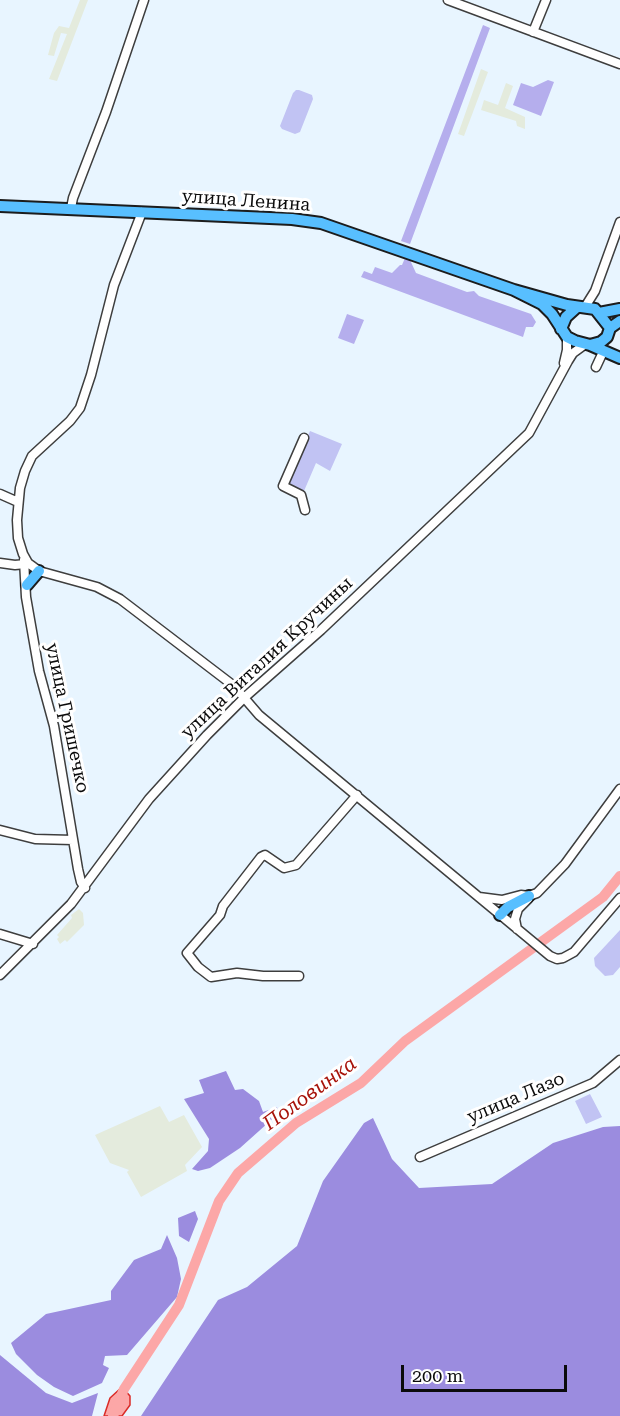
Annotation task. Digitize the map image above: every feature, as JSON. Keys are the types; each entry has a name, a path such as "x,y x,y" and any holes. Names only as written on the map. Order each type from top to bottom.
{"main road":[{"name":"улица Ленина","path":"0,206 292,219 321,223 514,290 589,309 620,309"},
{"name":"улица Ленина","path":"514,290 542,304 552,314 564,333"},
{"path":"620,353 611,346 608,333 589,309 566,317 564,333 620,358"},
{"path":"587,345 601,342 620,321"},
{"path":"27,585 39,571"},
{"path":"500,915 508,907 529,896"}],"street":[{"path":"71,208 144,0"},
{"path":"448,0 620,64"},
{"path":"533,32 546,0"},
{"name":"улица Гришечко","path":"85,888 81,882 56,736 39,672 26,597 27,585 23,554 18,538 18,502 23,477 32,456 70,421 80,408 91,375 114,285 142,212"},
{"path":"589,309 620,222"},
{"name":"улица Виталия Кручины","path":"561,372 567,350 564,333"},
{"name":"улица Виталия Кручины","path":"0,975 33,944 85,888 161,785 245,697 321,630 529,434 573,353 587,345"},
{"path":"596,367 603,352"},
{"path":"304,438 283,486 301,495 305,510"},
{"path":"0,494 18,502"},
{"path":"23,554 28,563 39,571 98,587 120,599 234,686 259,715 500,915 557,959 574,952 620,898"},
{"path":"0,562 24,564"},
{"path":"519,930 515,919 518,909 529,896 545,886 565,864 620,789"},
{"path":"299,976 237,973 211,976 198,967 187,953 220,915 223,906 261,857 265,855 284,868 296,865 359,797"},
{"path":"0,830 35,839 74,840"},
{"path":"478,896 498,900 521,895 529,896"},
{"path":"0,934 33,944"},
{"name":"улица Лазо","path":"420,1157 593,1083 620,1060"}],"shaded area":[{"path":"80,0 88,0 57,81 49,79 67,34 61,33 54,56 48,55 54,33 59,26 69,28"},
{"path":"483,25 490,28 410,244 401,241"},
{"path":"481,69 488,72 464,136 458,134"},
{"path":"548,80 554,82 541,116 513,105 521,83 533,87"},
{"path":"506,83 513,86 505,108 525,117 525,129 517,126 516,121 481,110 484,100 498,105"},
{"path":"299,90 312,95 313,99 300,132 295,134 280,126 293,93"},
{"path":"405,258 410,260 416,273 467,292 474,291 479,296 531,314 536,322 533,327 526,327 523,337 361,277 364,271 372,274 375,267 392,273 402,265"},
{"path":"347,314 364,320 354,344 338,338"},
{"path":"310,431 342,444 330,471 316,463 304,491 287,484"},
{"path":"79,909 83,913 84,925 67,942 65,940 60,944 57,935 72,918 71,915"},
{"path":"620,930 620,967 613,975 605,976 595,966 594,958"},
{"path":"226,1071 235,1090 243,1089 259,1101 263,1112 277,1107 278,1114 240,1148 210,1168 198,1171 192,1169 208,1151 209,1139 184,1099 204,1093 199,1080"},
{"path":"590,1094 602,1117 586,1124 575,1101"},
{"path":"160,1106 169,1122 184,1115 202,1147 185,1165 187,1171 141,1197 127,1172 129,1170 110,1163 95,1135"},
{"path":"373,1118 392,1159 419,1188 492,1184 553,1143 603,1127 620,1126 620,1416 141,1416 218,1300 247,1287 297,1246 323,1181 364,1123"},
{"path":"195,1211 198,1219 189,1242 179,1236 178,1218"},
{"path":"167,1235 177,1258 181,1279 177,1297 127,1355 105,1356 103,1365 109,1368 102,1383 73,1396 37,1375 16,1354 11,1343 46,1314 111,1300 111,1291 134,1260 161,1249"},
{"path":"0,1355 46,1393 72,1403 98,1393 92,1416 0,1416"},
{"path":"122,1387 130,1396 130,1405 122,1416 104,1416 110,1398"}],"waterway":[{"name":"Половинка","path":"113,1416 124,1389 179,1305 219,1201 238,1173 296,1123 361,1083 405,1041 603,897 620,876"}]}
